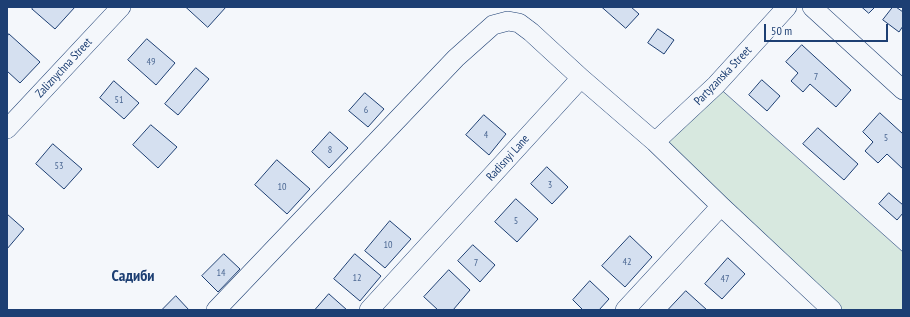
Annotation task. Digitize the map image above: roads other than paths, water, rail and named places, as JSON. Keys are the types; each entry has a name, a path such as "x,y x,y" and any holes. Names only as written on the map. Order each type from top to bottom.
{"street":[{"name":"Zaliznychna Street","path":"7,129 122,7"},
{"name":"Partyzanska Street","path":"655,142 716,85 787,7"},
{"path":"812,7 903,90"},
{"path":"216,310 456,58 493,25 508,21 519,23 531,32 581,78 655,142 832,310"},
{"name":"Radisnyi Lane","path":"369,310 581,78"},
{"path":"625,310 721,206"}],"district":[{"name":"Садиби","path":"133,276"}]}
